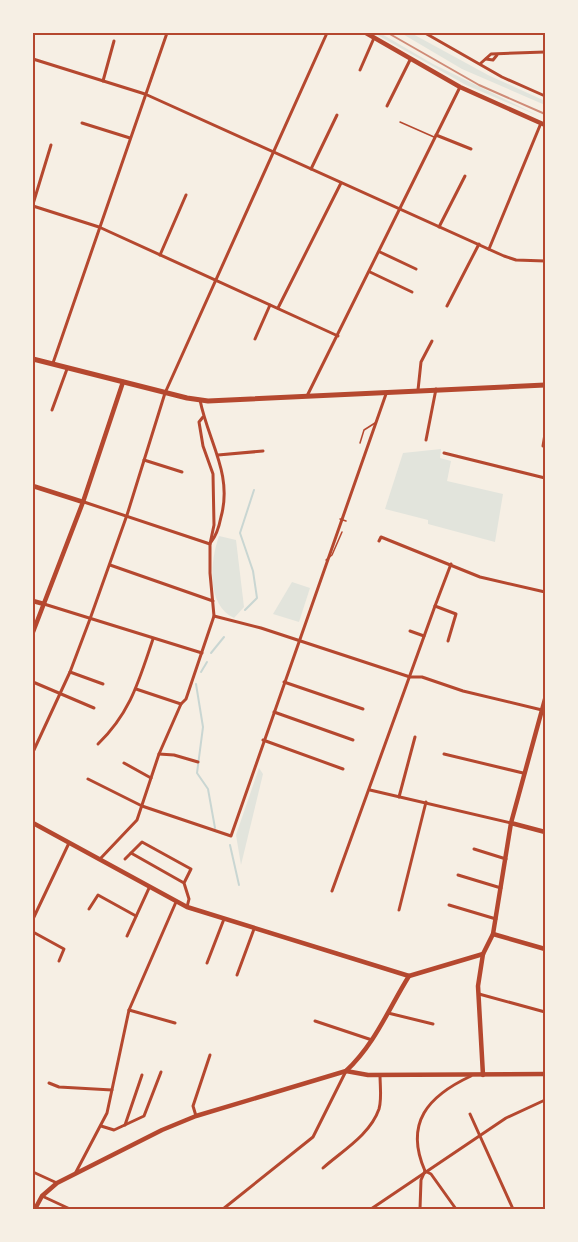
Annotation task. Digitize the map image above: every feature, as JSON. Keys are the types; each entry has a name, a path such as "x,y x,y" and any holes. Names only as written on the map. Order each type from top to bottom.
{"main road":[{"path":"33,358 165,393 200,400 231,402 436,389 545,385"}],"street":[{"path":"52,363 167,33"},
{"path":"33,752 70,672 110,565 165,393 327,33"},
{"path":"366,33 460,87 543,124 489,249"},
{"path":"425,33 502,77 545,96"},
{"path":"360,70 374,38"},
{"path":"103,81 114,41"},
{"path":"481,63 491,54 545,52"},
{"path":"33,59 145,94 516,260 545,261"},
{"path":"387,106 410,60"},
{"path":"307,396 460,87"},
{"path":"311,169 337,115"},
{"path":"82,123 130,138"},
{"path":"435,136 471,149"},
{"path":"51,145 33,205 99,227 338,336"},
{"path":"439,227 465,176"},
{"path":"278,308 341,183"},
{"path":"160,255 186,195"},
{"path":"447,306 480,244"},
{"path":"380,252 416,269"},
{"path":"370,272 412,291"},
{"path":"255,339 271,304"},
{"path":"418,390 422,359 432,341"},
{"path":"52,410 68,367"},
{"path":"33,632 83,501 123,382"},
{"path":"426,440 436,389"},
{"path":"88,779 142,806 231,836 386,392"},
{"path":"200,400 203,417 225,477 226,496 217,535 210,544"},
{"path":"99,859 137,820 159,754 181,704 186,699 214,616 210,544 214,525 214,491 213,474 203,446 198,422 203,417"},
{"path":"543,446 545,434"},
{"path":"218,455 263,451"},
{"path":"444,453 545,478"},
{"path":"144,460 182,472"},
{"path":"33,486 210,544"},
{"path":"379,542 381,537 480,577 545,592"},
{"path":"332,891 451,564"},
{"path":"110,565 213,601"},
{"path":"33,601 202,653"},
{"path":"435,606 456,614 448,641"},
{"path":"214,616 261,628 410,677 422,677 462,691 542,710"},
{"path":"410,631 424,636"},
{"path":"98,744 127,711 153,639"},
{"path":"70,672 103,684"},
{"path":"33,682 94,708"},
{"path":"284,682 363,710"},
{"path":"136,689 181,704"},
{"path":"483,1075 479,994 483,954 493,934 511,823 545,699"},
{"path":"274,712 353,740"},
{"path":"399,797 415,737"},
{"path":"263,740 343,769"},
{"path":"444,753 523,773"},
{"path":"159,754 174,755 198,762"},
{"path":"124,763 151,778"},
{"path":"370,790 545,832"},
{"path":"399,910 426,802"},
{"path":"33,823 187,907 409,976 483,954"},
{"path":"125,859 142,842 191,869 184,883"},
{"path":"33,919 69,843"},
{"path":"474,849 506,859"},
{"path":"131,853 184,883 189,899 187,907"},
{"path":"458,875 501,888"},
{"path":"127,936 149,888"},
{"path":"89,909 98,895 136,916"},
{"path":"76,1172 101,1126 112,1090 129,1010 176,902"},
{"path":"449,905 496,919"},
{"path":"207,963 224,919"},
{"path":"237,975 254,928"},
{"path":"33,932 64,950 59,961"},
{"path":"493,934 545,949"},
{"path":"223,1209 313,1137 346,1071 360,1058 372,1040 409,976"},
{"path":"479,994 545,1012"},
{"path":"129,1010 175,1023"},
{"path":"388,1013 433,1024"},
{"path":"315,1021 372,1040"},
{"path":"196,1116 192,1107 210,1055"},
{"path":"35,1209 42,1196 57,1183 162,1130 196,1116 346,1071 380,1076 545,1074"},
{"path":"101,1126 114,1130 145,1115 161,1072"},
{"path":"125,1125 142,1076"},
{"path":"322,1168 364,1133 373,1121 379,1109 380,1076"},
{"path":"456,1209 431,1174 425,1171 418,1155 416,1138 428,1108 442,1091 471,1076"},
{"path":"49,1083 59,1087 112,1090"},
{"path":"371,1209 506,1118 545,1100"},
{"path":"470,1114 513,1209"},
{"path":"420,1209 421,1180 425,1171"},
{"path":"33,1172 57,1183"},
{"path":"42,1196 70,1209"}],"lane":[{"path":"400,122 435,136"},
{"path":"360,443 364,430 376,423"},
{"path":"340,519 346,521"},
{"path":"326,560 332,555 342,532"}],"shaded area":[{"path":"374,33 380,33 433,64 539,116 466,85"},
{"path":"401,33 411,33 488,75 545,101 545,105 462,69"},
{"path":"441,449 440,458 451,461 447,481 503,494 495,542 428,524 428,520 385,509 403,453"},
{"path":"219,536 236,540 244,607 234,618 225,612 215,593 212,570"},
{"path":"292,582 310,588 299,622 273,614"},
{"path":"259,768 263,774 241,865 236,835"}],"waterway":[{"path":"245,610 257,598 253,571 240,533 254,490"},
{"path":"211,653 224,637"},
{"path":"201,672 207,662"},
{"path":"196,684 203,727 197,773 208,789 215,828"},
{"path":"230,845 239,885"}],"railway":[{"path":"388,33 479,85 545,114"}]}
